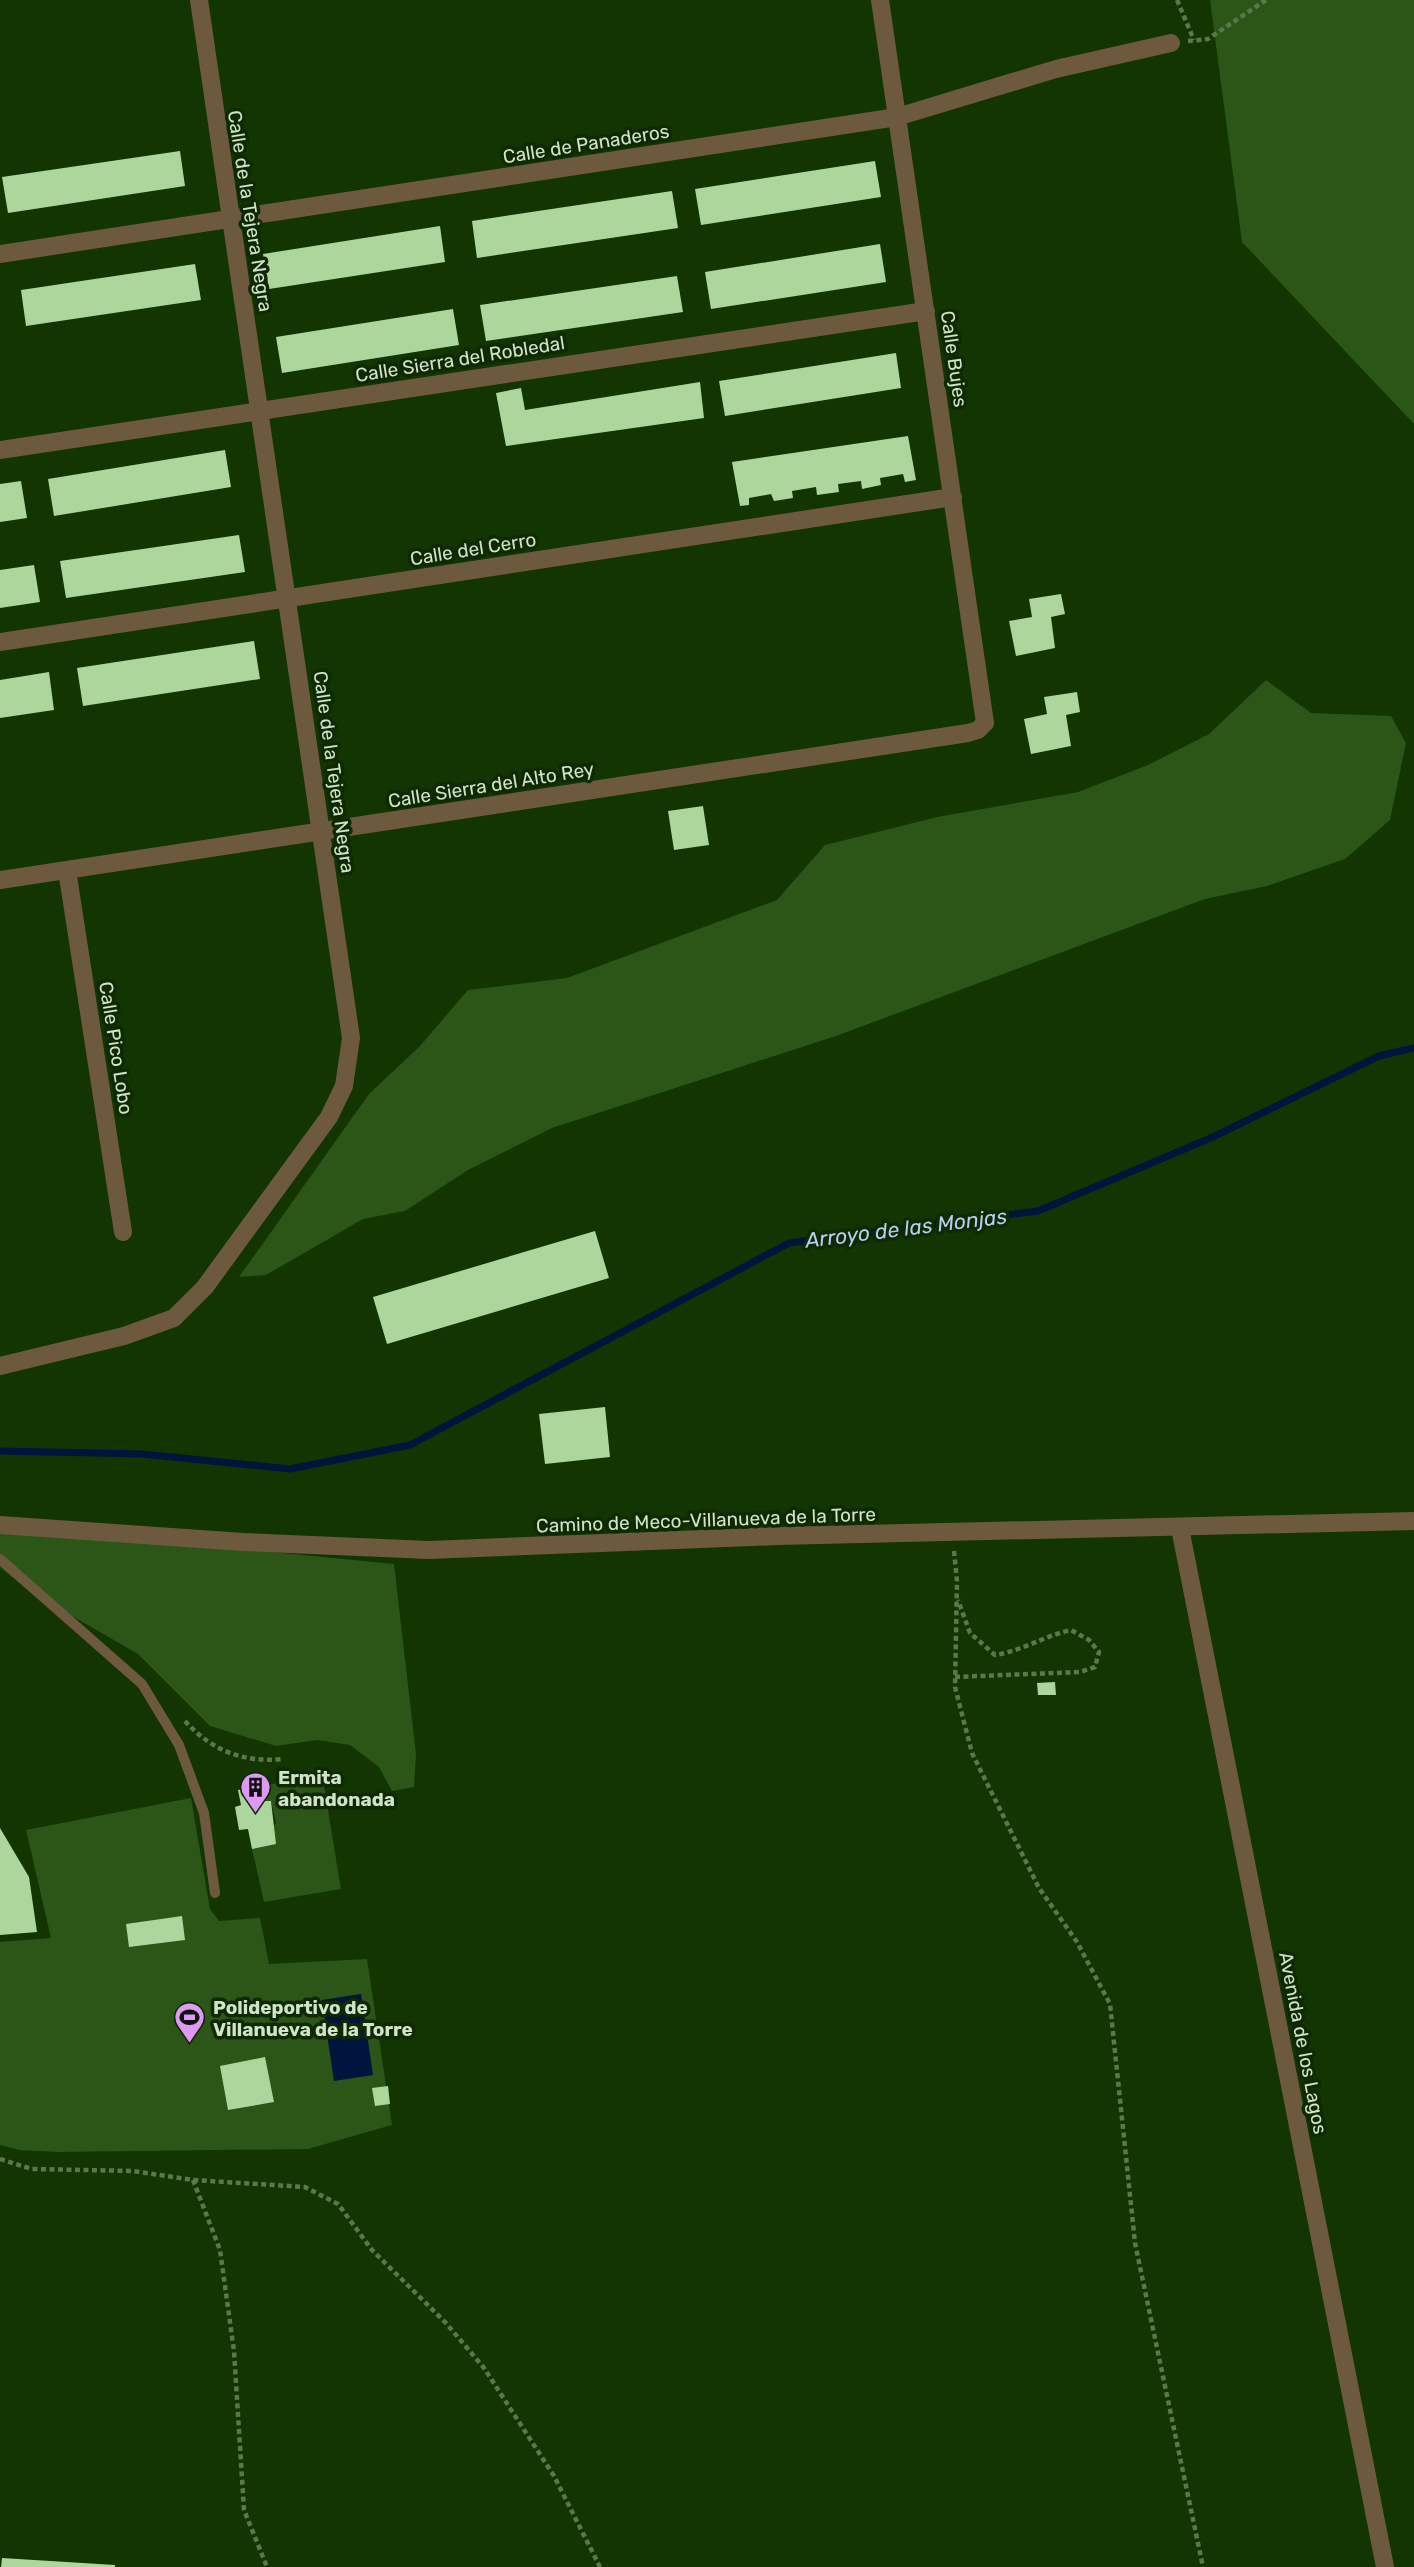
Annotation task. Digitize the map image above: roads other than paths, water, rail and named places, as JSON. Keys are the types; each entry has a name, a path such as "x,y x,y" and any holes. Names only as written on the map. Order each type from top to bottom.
{"street":[{"name":"Calle de la Tejera Negra","path":"0,1366 124,1336 174,1318 211,1278 329,1117 344,1086 351,1038 199,0"},
{"name":"Calle Bujes","path":"880,0 985,723"},
{"name":"Calle de Panaderos","path":"0,254 897,117 1056,69 1171,43"},
{"name":"Calle Sierra del Robledal","path":"0,450 926,311"},
{"name":"Calle del Cerro","path":"0,642 953,497"},
{"name":"Calle Sierra del Alto Rey","path":"0,880 968,733 978,730 985,723"},
{"name":"Calle Pico Lobo","path":"67,870 122,1232"},
{"name":"Camino de Meco-Villanueva de la Torre","path":"0,1525 243,1542 429,1550 1414,1521"},
{"name":"Avenida de los Lagos","path":"1180,1528 1385,2567"}],"lane":[{"path":"1,1564 142,1684 179,1745 204,1813 215,1894"}],"water":[{"path":"361,1994 373,2075 334,2081 322,2000"}],"waterway":[{"name":"Arroyo de las Monjas","path":"0,1451 142,1454 290,1469 410,1445 789,1243 1038,1211 1213,1137 1379,1056 1414,1048"}],"place":[{"name":"Ermita abandonada","path":"255,1815"},
{"name":"Polideportivo de Villanueva de la Torre","path":"190,2045"}]}
